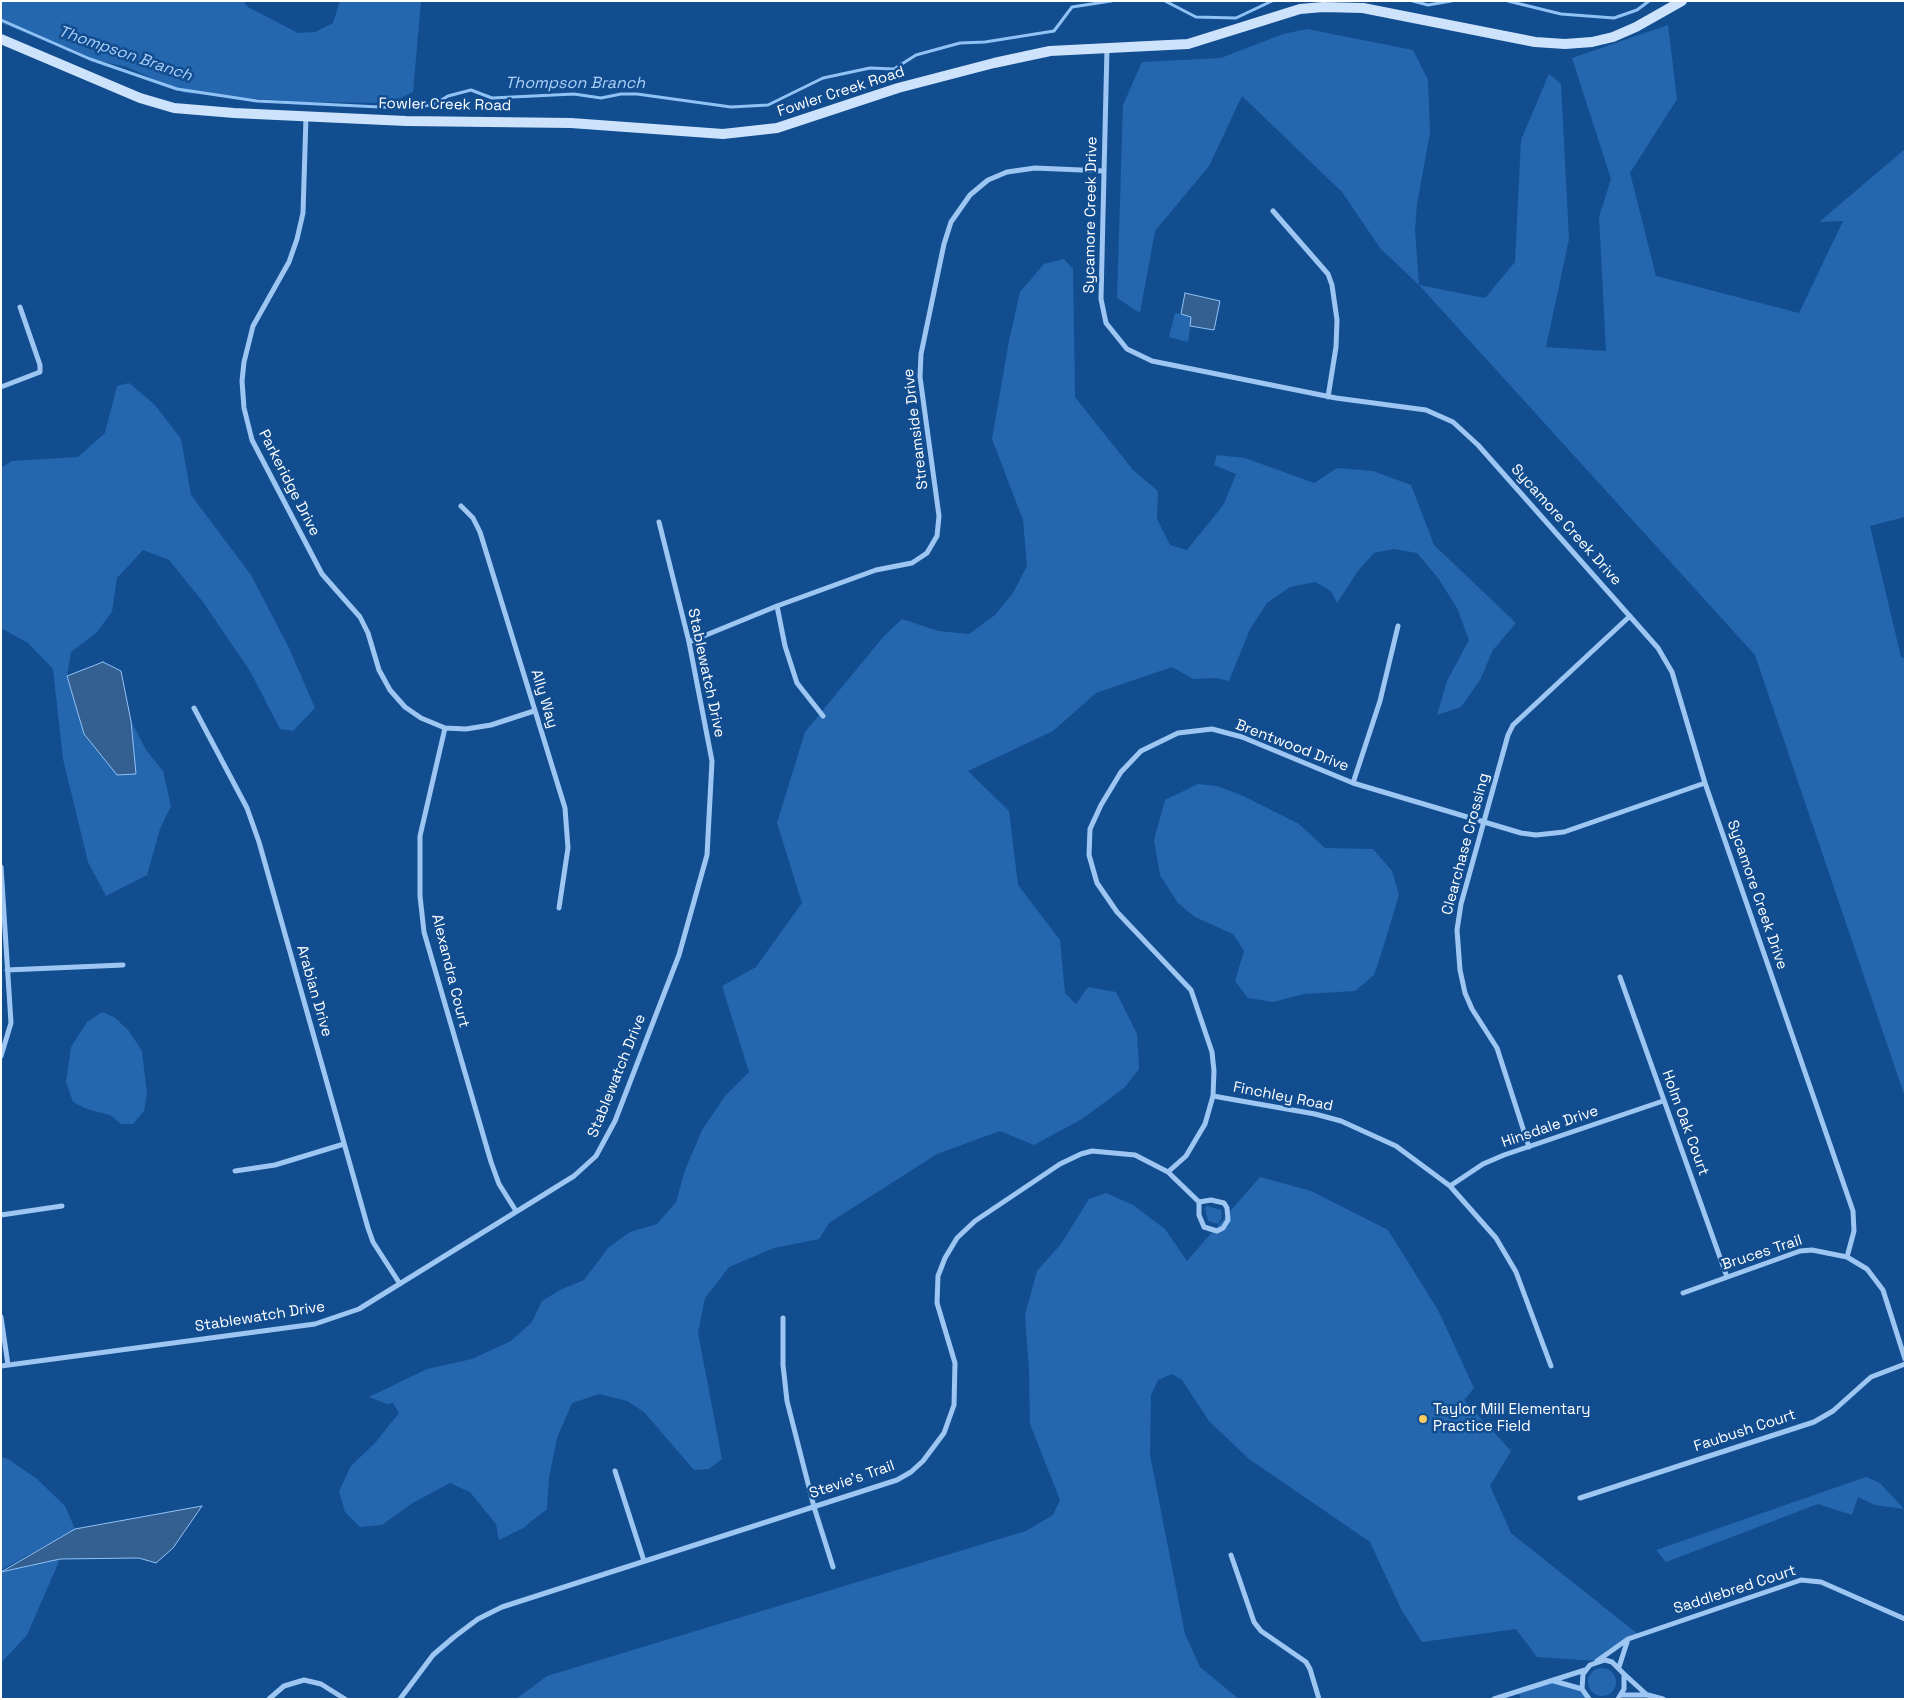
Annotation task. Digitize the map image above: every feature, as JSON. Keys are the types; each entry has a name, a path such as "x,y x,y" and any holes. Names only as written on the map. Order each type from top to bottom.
{"main road":[{"name":"Fowler Creek Road","path":"1,39 140,98 174,108 306,117 535,122 697,133 747,133 777,128 889,91 994,62 1050,50 1188,44 1300,10 1343,6 1400,15 1535,42 1574,44 1613,37 1636,27 1682,1"}],"street":[{"name":"Sycamore Creek Drive","path":"1107,48 1101,299 1106,323 1127,350 1152,361 1328,397 1426,410 1453,422 1478,445 1658,648 1672,672 1705,783 1853,1211 1854,1231 1847,1257"},
{"name":"Parkeridge Drive","path":"306,117 303,213 289,262 261,311 248,343 242,381 247,425 322,574 360,617 368,633 380,670 390,690 405,707 421,718 445,728 466,729 491,725 534,711"},
{"name":"Streamside Drive","path":"689,642 777,606 876,570 912,563 927,553 934,542 939,516 920,377 920,354 944,244 951,222 964,201 981,184 1007,172 1035,168 1104,170"},
{"path":"1273,211 1328,274 1332,286 1337,320 1336,346 1328,397"},
{"path":"1,387 40,372 40,365 20,308"},
{"name":"Ally Way","path":"461,506 473,518 480,532 565,808 567,825 566,870 559,908"},
{"name":"Stablewatch Drive","path":"1,1366 316,1324 360,1309 574,1176 596,1156 615,1121 679,955 707,855 712,762 689,642 658,522"},
{"path":"777,606 785,646 797,683 824,716"},
{"name":"Clearchase Crossing","path":"1530,1147 1497,1048 1472,1009 1460,970 1457,930 1461,904 1508,735 1513,725 1630,616"},
{"path":"1353,783 1380,701 1398,626"},
{"name":"Arabian Drive","path":"194,708 247,808 372,1242 400,1284"},
{"name":"Alexandra Court","path":"445,728 420,836 420,896 424,932 490,1162 499,1184 516,1211"},
{"name":"Brentwood Drive","path":"1168,1172 1186,1156 1205,1124 1213,1096 1214,1071 1212,1052 1191,990 1118,912 1097,884 1089,855 1090,829 1101,805 1121,772 1141,751 1178,733 1212,729 1242,737 1353,783 1520,833 1548,835 1564,832 1705,783"},
{"path":"1,867 11,1023 1,1056"},
{"path":"8,970 123,965"},
{"name":"Holm Oak Court","path":"1620,977 1727,1277"},
{"name":"Finchley Road","path":"1213,1096 1315,1114 1341,1121 1396,1146 1450,1186 1496,1238 1516,1272 1551,1366"},
{"name":"Hinsdale Drive","path":"1450,1186 1483,1164 1663,1101"},
{"path":"235,1171 275,1165 344,1144"},
{"name":"Stevie’s Trail","path":"400,1699 433,1655 478,1619 502,1607 897,1480 923,1461 944,1432 954,1405 955,1362 938,1314 936,1292 945,1258 957,1238 975,1221 1060,1164 1081,1154 1101,1150 1135,1155 1168,1172 1199,1202"},
{"path":"1211,1200 1224,1203 1227,1208 1228,1220 1223,1228 1217,1230 1204,1226 1199,1216 1199,1202 1211,1200"},
{"path":"1,1215 62,1206"},
{"name":"Bruces Trail","path":"1683,1294 1800,1251 1812,1250 1847,1257 1867,1269 1883,1290 1905,1359"},
{"path":"1,1317 8,1365"},
{"path":"783,1318 783,1365 787,1400 814,1507 834,1567"},
{"name":"Faubush Court","path":"1580,1498 1814,1422 1832,1410 1862,1383 1905,1364"},
{"path":"615,1471 644,1562"},
{"path":"1231,1555 1254,1622 1261,1630 1306,1662 1320,1699"},
{"name":"Saddlebred Court","path":"1494,1699 1585,1670 1628,1639 1801,1580 1821,1582 1905,1619"},
{"path":"1619,1667 1628,1639"},
{"path":"1597,1661 1612,1662 1648,1696"},
{"path":"1585,1670 1581,1682 1582,1689 1589,1699"},
{"path":"1619,1697 1624,1689 1624,1674"},
{"path":"269,1699 284,1686 304,1680 321,1684 345,1699"},
{"path":"1554,1680 1582,1689"},
{"path":"1619,1697 1648,1696 1663,1699"}],"shaded area":[{"path":"1,1 243,1 248,7 298,33 315,32 333,23 340,1 421,1 413,92 390,103 299,102 185,93 127,67 90,59 1,23"},
{"path":"1668,25 1677,99 1630,173 1656,276 1799,313 1843,221 1819,222 1905,149 1905,517 1870,526 1901,657 1905,658 1905,1097 1755,655 1419,285 1485,298 1515,262 1521,140 1549,74 1561,84 1569,239 1546,347 1606,351 1599,217 1611,179 1572,58"},
{"path":"1307,29 1413,50 1428,80 1430,133 1417,204 1415,231 1419,285 1380,248 1342,192 1242,96 1209,166 1155,231 1140,313 1117,298 1123,105 1142,62 1221,58 1283,34"},
{"path":"1064,259 1073,269 1075,397 1133,470 1158,491 1157,519 1170,545 1187,550 1224,504 1236,474 1214,465 1217,455 1245,458 1314,483 1337,468 1373,471 1411,485 1434,545 1516,623 1493,650 1480,680 1461,707 1437,715 1447,681 1469,640 1457,608 1438,578 1417,553 1394,549 1374,553 1358,571 1337,603 1331,591 1315,582 1290,587 1267,603 1250,629 1229,681 1216,678 1193,679 1172,667 1096,693 1053,731 968,771 1009,811 1018,885 1060,940 1065,993 1076,1004 1088,987 1116,992 1137,1034 1139,1069 1124,1088 1082,1119 1034,1145 1000,1131 937,1154 829,1223 819,1239 774,1248 729,1267 705,1298 698,1333 722,1459 709,1469 694,1470 644,1412 627,1401 599,1394 572,1403 557,1438 549,1478 547,1509 523,1528 499,1540 496,1524 470,1492 450,1483 411,1504 382,1525 360,1527 345,1512 339,1491 351,1466 375,1443 399,1413 393,1403 387,1404 369,1397 427,1369 472,1359 511,1341 532,1322 542,1301 560,1290 584,1280 609,1247 630,1232 657,1224 676,1202 685,1170 702,1130 725,1096 749,1072 722,986 756,967 802,903 777,823 805,732 884,636 902,619 938,631 969,634 995,615 1013,593 1027,566 1023,520 992,439 1009,341 1020,292 1044,264"},
{"path":"1185,293 1220,301 1214,330 1190,326 1191,317 1181,314"},
{"path":"1175,313 1192,317 1188,342 1169,337"},
{"path":"129,383 155,405 181,439 191,495 251,575 289,648 315,708 293,731 280,729 250,671 203,602 169,560 143,550 117,578 112,612 96,633 71,652 67,676 84,734 135,774 131,721 146,750 163,771 171,806 160,829 147,875 106,896 88,862 63,759 53,669 28,643 1,628 1,468 12,461 78,457 105,433 117,386"},
{"path":"103,662 121,671 131,721 136,774 117,775 84,734 67,676"},
{"path":"1198,784 1217,786 1241,795 1299,824 1325,848 1373,849 1392,871 1399,895 1383,948 1374,975 1355,991 1304,994 1273,1002 1248,998 1235,981 1244,951 1233,934 1195,917 1178,903 1160,875 1154,840 1165,800"},
{"path":"102,1012 114,1017 129,1031 142,1051 147,1094 144,1111 133,1124 121,1124 110,1115 87,1109 73,1102 66,1082 71,1047 87,1022"},
{"path":"1260,1177 1311,1191 1388,1230 1438,1310 1474,1388 1464,1400 1511,1451 1490,1486 1511,1533 1639,1635 1597,1661 1537,1657 1516,1629 1422,1642 1401,1609 1370,1542 1249,1459 1209,1421 1182,1380 1172,1374 1158,1380 1151,1395 1150,1455 1185,1634 1200,1667 1239,1699 516,1699 547,1676 1026,1531 1053,1515 1060,1500 1030,1424 1029,1369 1025,1315 1037,1271 1061,1244 1089,1199 1106,1193 1133,1205 1165,1229 1187,1261"},
{"path":"1207,1206 1221,1210 1222,1217 1218,1224 1208,1221 1205,1208"},
{"path":"1,1457 8,1459 37,1479 65,1506 75,1529 1,1570"},
{"path":"1866,1477 1880,1483 1904,1509 1875,1505 1858,1497 1852,1515 1818,1504 1666,1562 1656,1550"},
{"path":"202,1506 173,1548 156,1563 139,1558 60,1559 1,1572 75,1529"},
{"path":"60,1559 27,1635 1,1663 1,1572"},
{"path":"1602,1668 1612,1672 1616,1682 1612,1692 1602,1696 1592,1692 1588,1682 1592,1672"},
{"path":"1554,1680 1582,1689 1589,1699 1521,1699 1518,1691"}],"waterway":[{"name":"Thompson Branch","path":"1,20 90,59 177,89 257,101 400,108 433,105 448,96 471,90 492,98 574,94 601,98 621,94 637,94 731,107 768,105 823,78 870,68 894,69 916,55 960,43 985,42 1054,31 1072,7 1111,1"},
{"name":"Thompson Branch","path":"1165,1 1196,17 1236,18 1272,1"},
{"name":"Thompson Branch","path":"1413,1 1428,5 1451,1"},
{"name":"Thompson Branch","path":"1508,1 1561,14 1614,18 1637,10 1649,1"}],"place":[{"name":"Taylor Mill Elementary Practice Field","path":"1423,1419"}]}
